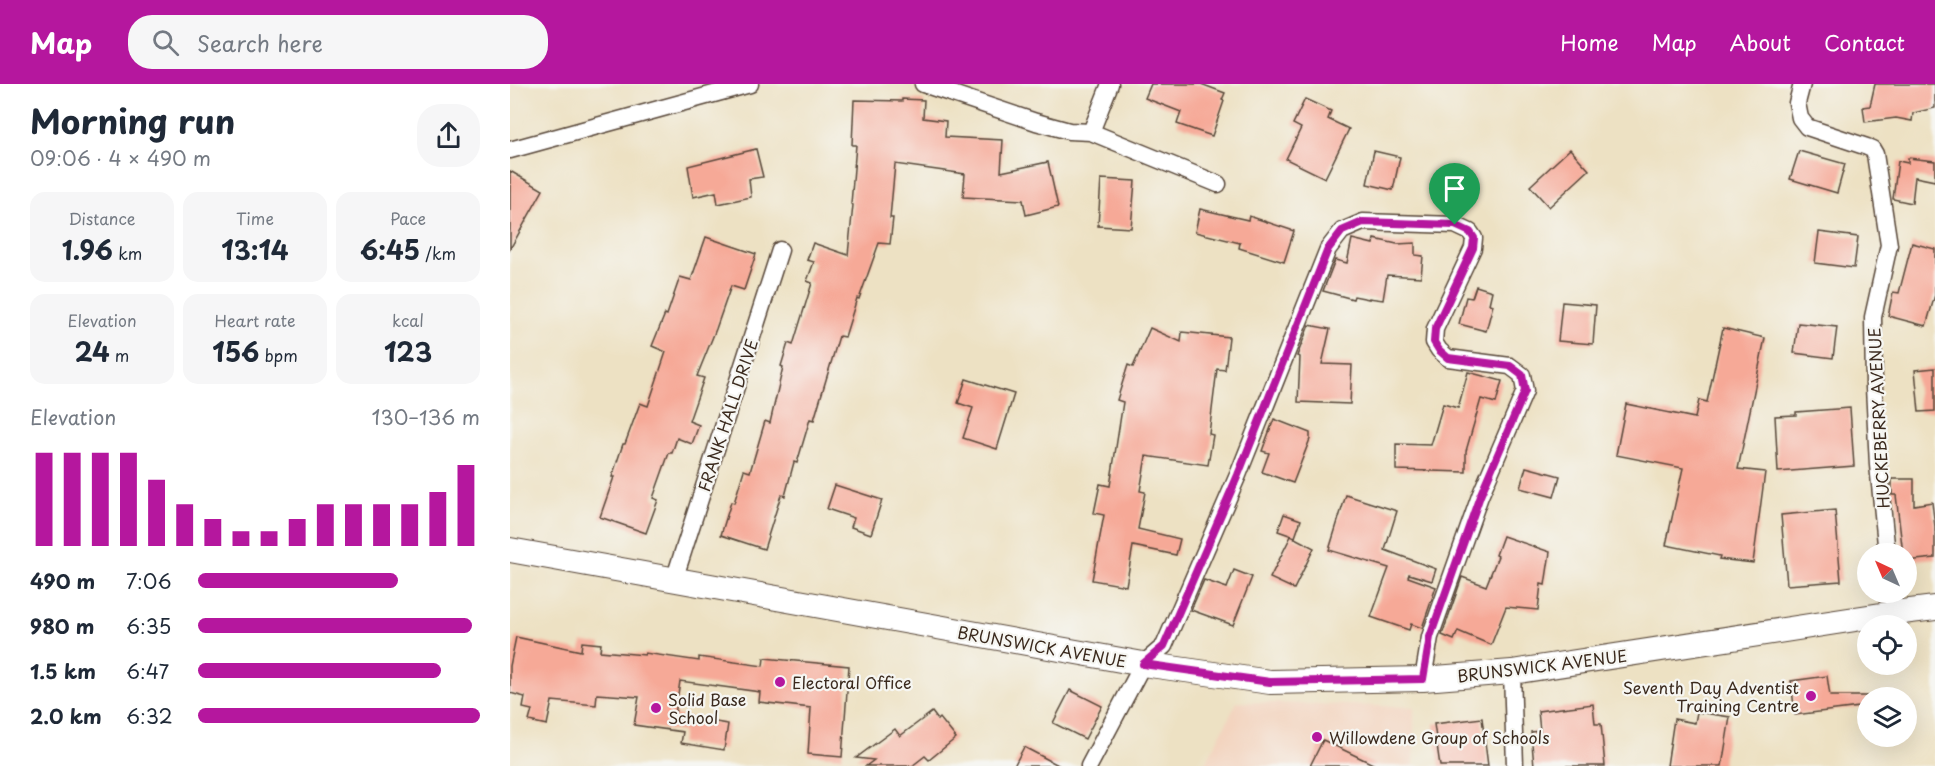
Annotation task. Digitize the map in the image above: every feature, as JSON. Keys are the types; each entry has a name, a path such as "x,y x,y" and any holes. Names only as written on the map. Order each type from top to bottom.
{"main road":[{"name":"BRUNSWICK AVENUE","path":"510,550 1143,664 1270,682 1423,679 1512,672 1893,603 1935,608"}],"street":[{"path":"510,150 750,84"},
{"path":"923,84 1036,122 1069,131 1091,132 1218,184"},
{"path":"1091,132 1110,84"},
{"name":"HUCKEBERRY AVENUE","path":"1802,84 1797,103 1800,118 1807,127 1867,147 1875,154 1889,244 1872,317 1878,465 1886,543"},
{"path":"1089,766 1143,664 1164,646 1238,475 1328,249 1342,231 1363,222 1455,225 1470,232 1474,238 1473,248 1435,329 1434,342 1448,358 1510,366 1522,375 1525,391 1480,496 1430,637 1423,679"},
{"name":"FRANK HALL DRIVE","path":"674,580 780,250"},
{"path":"1512,672 1515,766"}],"shaded area":[{"name":"Willowdene Group of Schools","path":"1237,702 1414,707 1414,766 1204,766"}],"building":[{"path":"1151,84 1201,84 1225,93 1212,136 1177,124 1181,112 1145,98"},
{"path":"1875,84 1935,84 1935,108 1913,113 1912,121 1896,118 1865,122 1863,107 1870,106"},
{"path":"902,99 924,100 923,118 946,121 945,137 1003,140 1001,172 1048,162 1058,207 1026,215 1023,200 963,197 965,174 895,164 890,244 879,243 859,299 857,298 845,337 839,336 814,420 810,419 797,463 794,462 785,496 781,495 764,549 721,535 744,470 750,472 765,421 770,423 783,367 781,366 788,343 793,345 812,283 807,281 814,262 807,260 813,243 848,255 856,145 852,145 854,100 902,101"},
{"path":"1305,99 1331,111 1328,119 1349,129 1325,178 1286,159 1301,128 1293,124"},
{"path":"756,149 763,177 749,179 751,197 718,204 716,192 693,197 688,166"},
{"path":"1570,149 1589,170 1549,207 1530,186"},
{"path":"1374,151 1400,157 1393,190 1367,184"},
{"path":"1799,151 1845,164 1837,193 1790,179"},
{"path":"1908,158 1935,161 1935,181 1915,177 1912,203 1893,199 1898,161 1908,163"},
{"path":"510,171 543,190 510,249"},
{"path":"1101,179 1135,181 1131,228 1098,226"},
{"path":"1200,209 1248,220 1249,216 1294,231 1284,262 1239,248 1240,243 1195,232"},
{"path":"1819,232 1858,237 1854,268 1815,263"},
{"path":"706,237 756,254 744,290 731,286 697,376 704,378 689,421 699,425 692,444 677,438 672,453 669,453 653,498 658,500 646,533 600,517 623,444 625,444 640,403 648,406 666,352 652,346 665,314 667,315 680,277 691,280"},
{"path":"1352,239 1373,244 1374,239 1397,244 1415,243 1415,255 1423,256 1421,277 1387,275 1383,300 1354,296 1353,299 1323,291 1335,260 1347,263"},
{"path":"1912,243 1935,249 1935,295 1926,326 1888,316 1893,292 1899,293"},
{"path":"1476,286 1492,291 1489,304 1493,305 1486,331 1459,324 1466,297 1472,298"},
{"path":"1562,302 1596,305 1593,344 1558,341"},
{"path":"1798,323 1837,327 1833,358 1794,353"},
{"path":"1309,325 1330,329 1322,364 1352,365 1350,404 1298,402 1300,357 1297,356"},
{"path":"1150,328 1181,342 1182,332 1229,337 1225,370 1217,369 1209,434 1213,435 1208,465 1146,456 1140,491 1145,492 1138,529 1180,539 1176,555 1133,546 1126,586 1092,580 1104,515 1094,513 1100,484 1110,486 1123,402 1117,400 1128,365 1133,367"},
{"path":"1723,328 1765,338 1738,469 1765,472 1753,563 1719,559 1720,556 1666,545 1683,468 1616,455 1626,404 1695,418 1699,400 1707,402"},
{"path":"1935,368 1935,411 1919,412 1915,370"},
{"path":"1468,372 1502,381 1496,403 1481,399 1466,451 1466,472 1396,470 1396,444 1431,445 1443,404 1458,408"},
{"path":"966,379 1014,394 997,449 963,438 973,408 958,403"},
{"path":"1850,408 1854,466 1778,472 1775,416"},
{"path":"1274,419 1310,433 1310,439 1293,483 1262,472 1269,453 1262,451"},
{"path":"1526,467 1560,476 1554,497 1520,488"},
{"path":"1892,479 1914,479 1914,505 1932,502 1935,558 1917,560 1917,543 1902,543 1896,495 1892,495"},
{"path":"835,485 882,500 871,534 851,527 854,518 827,509"},
{"path":"1346,495 1397,511 1385,550 1436,569 1432,581 1409,574 1408,577 1436,587 1422,628 1411,624 1409,630 1371,617 1389,568 1329,550"},
{"path":"1835,510 1841,581 1787,585 1781,515"},
{"path":"1284,514 1301,520 1295,537 1278,531"},
{"path":"1291,536 1314,548 1294,589 1270,578"},
{"path":"1503,536 1550,552 1545,585 1541,584 1538,610 1506,607 1491,645 1458,631 1454,640 1442,635 1462,577 1486,586"},
{"path":"1234,570 1252,577 1233,625 1191,610 1204,580 1227,588"},
{"path":"516,637 581,651 582,642 601,644 600,651 645,655 645,653 699,661 699,657 763,666 764,658 849,666 842,757 808,754 811,708 759,702 760,692 680,681 675,715 728,724 724,750 681,743 683,732 634,725 639,697 597,694 596,705 552,701 547,725 529,721 532,710 523,708 525,697 510,693 510,666"},
{"name":"Seventh Day Adventist Training Centre","path":"1827,676 1830,696 1857,696 1857,707 1795,715 1791,681"},
{"path":"1070,690 1102,706 1085,739 1053,723"},
{"path":"1593,704 1595,724 1601,724 1605,766 1534,766 1531,732 1540,731 1538,711"},
{"path":"932,712 938,720 940,718 956,738 929,760 925,756 912,766 866,766 874,760 856,758 895,729 900,736"},
{"path":"1697,712 1730,717 1722,766 1667,766 1674,719 1695,723"},
{"path":"1482,718 1488,766 1440,766 1434,724"},
{"path":"1323,740 1377,766 1310,766"},
{"path":"1024,747 1060,766 1014,766"}],"place":[{"name":"Electoral Office","path":"780,682"},
{"name":"Seventh Day Adventist Training Centre","path":"1811,696"},
{"name":"Solid Base School","path":"656,708"},
{"name":"Willowdene Group of Schools","path":"1317,737"}],"route":[{"path":"1363,222 1455,225 1470,232 1474,238 1473,248 1435,329 1434,342 1448,358 1510,366 1522,375 1525,391 1480,496 1430,637 1423,679 1270,682 1143,664 1164,646 1238,475 1328,249 1342,231 1363,222"}]}
